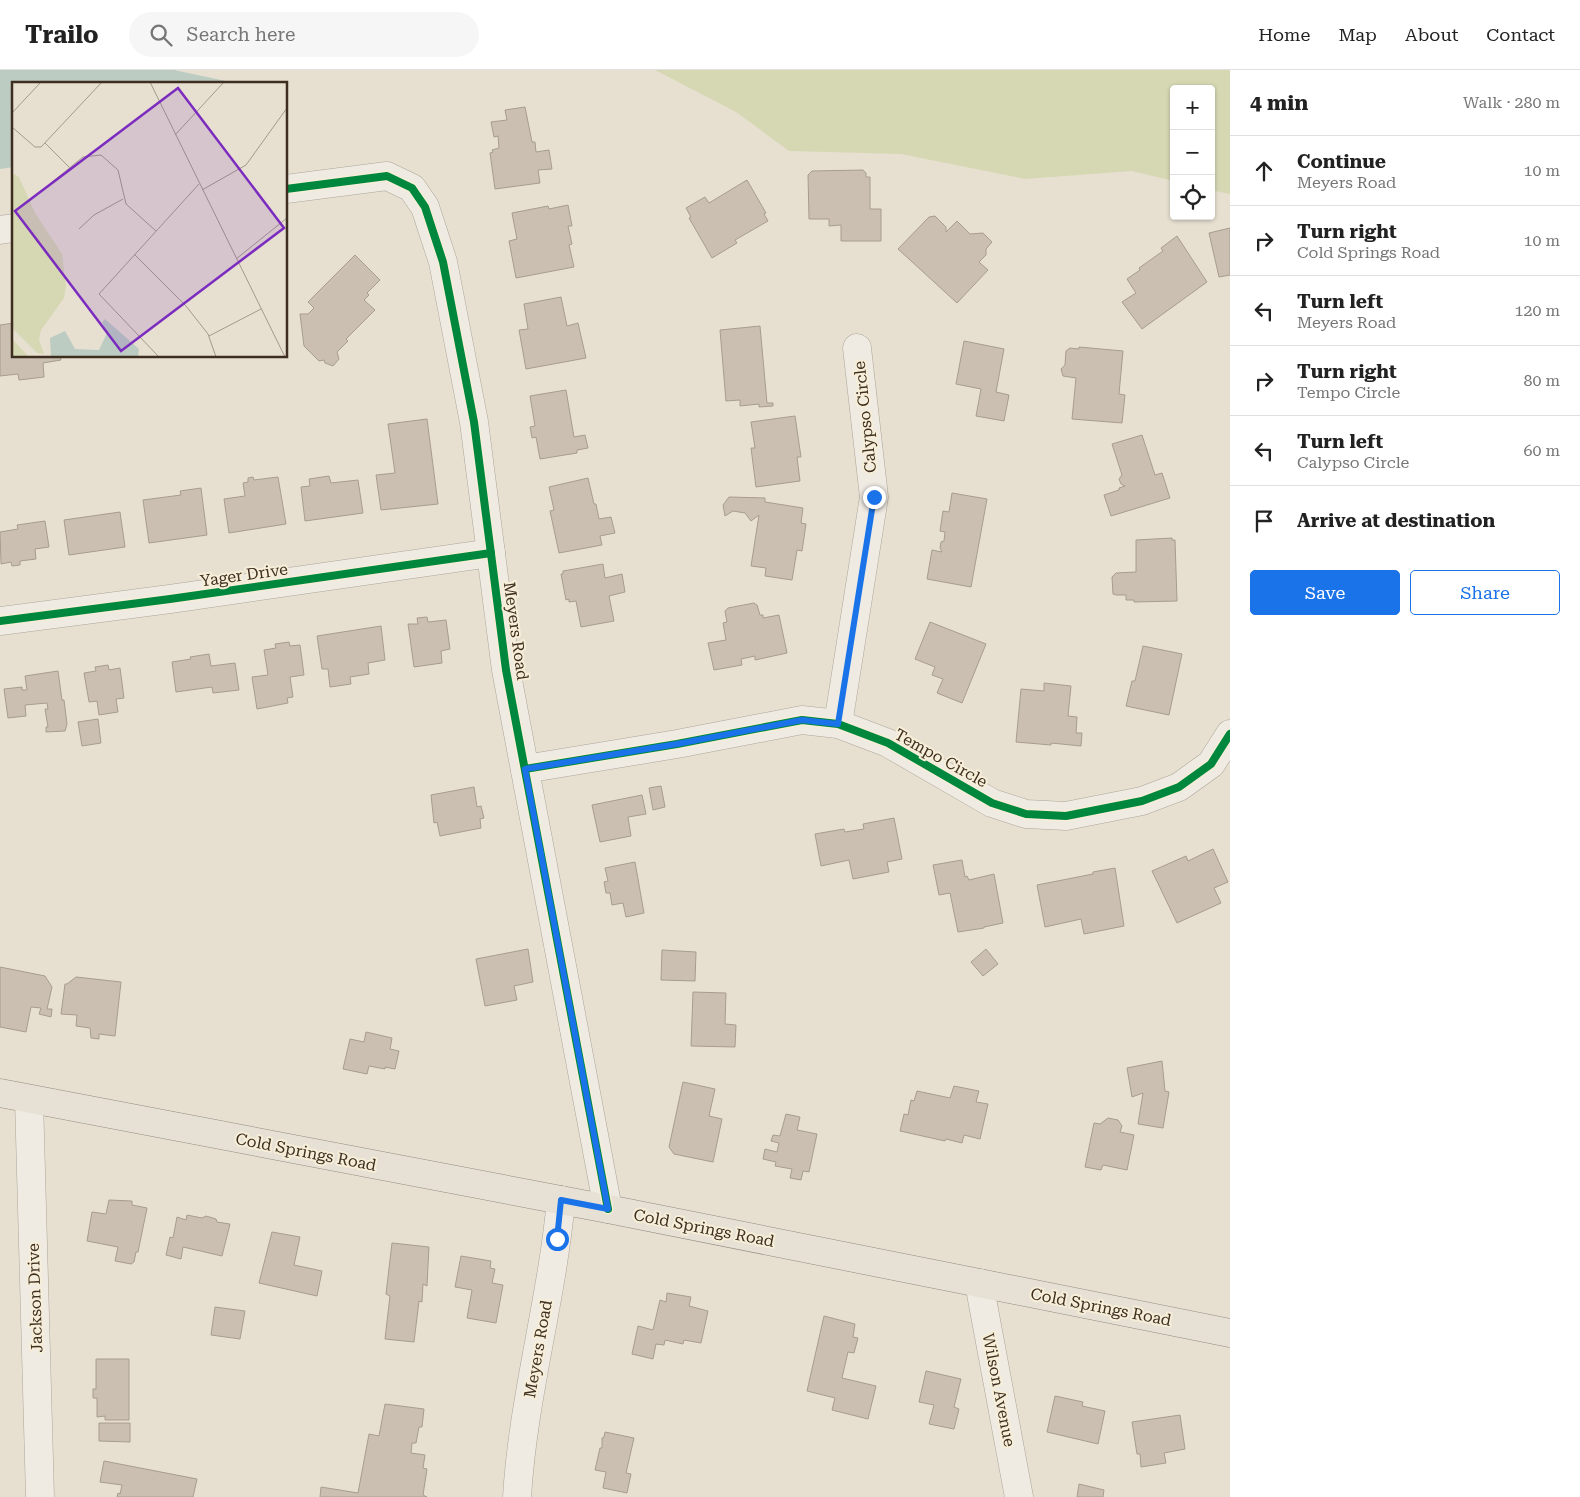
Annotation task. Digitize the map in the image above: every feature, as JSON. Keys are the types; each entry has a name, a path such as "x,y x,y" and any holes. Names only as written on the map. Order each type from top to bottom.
{"main road":[{"name":"Cold Springs Road","path":"0,1093 608,1209 1230,1333"}],"street":[{"name":"Meyers Road","path":"288,189 387,176 412,188 426,208 442,262 474,422 506,670 608,1209"},
{"name":"Calypso Circle","path":"838,724 874,497 857,348"},
{"name":"Yager Drive","path":"0,621 170,600 491,553"},
{"name":"Tempo Circle","path":"525,769 677,744 802,720 838,724 888,743 992,803 1026,814 1066,816 1142,801 1179,787 1211,764 1230,734"},
{"name":"Jackson Drive","path":"30,1099 40,1497"},
{"name":"Meyers Road","path":"518,1497 520,1454 557,1239 561,1200"},
{"name":"Wilson Avenue","path":"979,1283 1019,1497"}],"green space":[{"path":"655,70 1230,70 1230,194 1215,191 1215,85 1170,85 1170,180 1132,171 1025,179 901,154 789,151 736,112"}],"shaded area":[{"path":"0,70 174,70 231,82 12,82 12,167 0,169"}],"building":[{"path":"525,107 532,142 535,142 536,152 549,150 552,169 538,170 540,183 495,189 490,153 493,152 492,150 499,148 498,136 494,137 491,122 507,120 505,110"},
{"path":"863,170 866,173 866,177 870,177 870,209 881,209 881,241 841,241 841,225 829,226 829,219 809,219 808,175 812,171"},
{"path":"747,180 766,213 764,214 768,221 735,240 737,243 712,258 689,218 691,217 686,208 705,197 709,203"},
{"path":"568,205 572,226 568,226 572,244 569,245 574,267 516,278 509,241 517,239 512,213 548,206 549,209"},
{"path":"935,216 946,227 946,232 957,221 970,234 983,233 992,242 986,249 986,255 979,262 988,270 957,303 898,249 929,217"},
{"path":"1230,228 1230,275 1219,277 1209,233"},
{"path":"1177,236 1207,282 1142,329 1122,302 1136,293 1127,279 1163,251 1161,248"},
{"path":"355,255 380,280 367,293 369,295 364,300 375,310 346,339 348,341 337,352 339,359 333,366 325,363 324,360 319,361 304,346 300,314 308,314 314,308 308,302"},
{"path":"561,297 567,326 578,323 586,358 526,369 519,330 528,329 524,304"},
{"path":"12,323 12,358 60,358 61,360 43,363 44,377 19,380 18,374 0,376 0,325"},
{"path":"760,326 767,403 773,403 773,406 759,407 759,404 740,406 740,400 726,401 720,330"},
{"path":"964,341 1004,349 996,392 1009,395 1004,421 976,416 981,389 956,384"},
{"path":"1079,347 1123,351 1119,394 1125,395 1122,423 1072,419 1076,378 1063,376 1061,369 1065,365 1066,351 1070,348 1079,349"},
{"path":"566,390 574,437 585,435 588,448 577,450 577,453 540,459 536,437 532,438 530,427 535,426 530,396"},
{"path":"795,416 801,457 797,457 800,481 756,487 751,448 755,448 751,422"},
{"path":"427,419 438,504 381,510 376,475 395,473 388,424"},
{"path":"1142,435 1155,475 1162,473 1170,498 1111,516 1104,495 1125,486 1121,484 1119,479 1122,475 1112,444"},
{"path":"329,476 331,483 358,480 363,513 305,521 301,487 310,486 309,479"},
{"path":"253,477 254,480 278,477 286,524 229,533 224,499 245,496 243,483 248,482 248,478"},
{"path":"588,478 599,519 611,517 615,533 600,536 602,545 559,553 550,511 554,510 549,487"},
{"path":"201,488 207,535 149,543 143,500 181,495 180,491"},
{"path":"952,493 987,499 971,587 927,579 932,550 942,552 940,548 941,542 944,541 945,532 940,531 943,511 949,512"},
{"path":"729,497 765,498 765,502 803,508 801,523 806,524 802,551 797,550 792,580 765,576 766,568 751,566 759,515 751,521 745,513 733,511 725,516 723,505"},
{"path":"120,512 125,547 69,555 64,520"},
{"path":"45,521 49,547 35,549 36,559 20,561 20,565 12,566 11,562 1,564 0,532 18,529 17,525"},
{"path":"1172,538 1172,540 1175,540 1177,601 1134,602 1134,600 1126,600 1126,595 1113,594 1112,577 1116,573 1136,572 1136,540"},
{"path":"603,564 605,578 622,574 625,592 609,596 614,621 581,627 576,601 569,602 569,599 566,600 561,574 563,574 563,571"},
{"path":"754,603 757,605 760,615 763,615 763,618 779,615 787,653 755,660 755,656 741,659 742,665 714,670 708,643 726,640 723,623 727,622 725,611 728,608"},
{"path":"427,617 428,622 446,620 450,649 441,651 442,663 414,667 408,624 418,624 417,618"},
{"path":"930,622 986,644 962,703 937,693 943,679 932,675 935,667 915,659"},
{"path":"381,626 385,660 368,663 369,674 350,677 351,684 330,687 328,669 322,669 317,636"},
{"path":"289,642 290,646 300,645 304,675 290,677 293,697 287,698 288,703 257,709 252,677 268,675 264,650 276,648 275,644"},
{"path":"1143,646 1182,654 1169,715 1126,706 1132,681 1135,681"},
{"path":"209,654 211,666 235,663 239,690 213,693 212,687 176,692 172,662"},
{"path":"108,665 109,670 120,668 124,698 116,699 118,712 99,715 97,701 89,702 84,673 96,671 95,667"},
{"path":"58,671 67,724 65,731 46,732 46,727 48,727 45,709 48,709 47,703 25,705 26,716 8,718 4,689 22,687 22,690 27,690 25,676"},
{"path":"1044,683 1071,686 1068,716 1077,717 1076,733 1082,733 1081,746 1016,742 1021,689 1044,691"},
{"path":"98,719 101,743 82,746 78,722"},
{"path":"661,786 665,807 653,810 649,788"},
{"path":"474,787 477,807 481,806 484,818 480,819 481,828 440,836 437,822 434,823 431,795"},
{"path":"642,795 646,814 628,817 631,836 600,842 592,805"},
{"path":"894,818 902,859 887,862 889,872 853,879 849,860 821,866 815,834 844,829 845,832 864,829 863,824"},
{"path":"1213,849 1228,882 1214,888 1221,903 1177,923 1152,871 1186,856 1188,861"},
{"path":"962,860 965,877 967,876 969,880 994,874 1003,923 958,932 950,893 939,895 933,865"},
{"path":"635,862 644,913 626,917 623,903 612,905 610,893 606,893 604,882 608,881 605,868"},
{"path":"1115,868 1124,926 1084,934 1081,919 1045,927 1037,885"},
{"path":"528,949 533,982 514,986 517,1000 485,1006 476,959"},
{"path":"986,949 998,964 983,976 971,962"},
{"path":"662,950 696,952 695,981 661,980"},
{"path":"0,967 45,976 52,987 47,1009 52,1009 51,1017 39,1014 41,1008 31,1007 26,1032 0,1027"},
{"path":"76,977 121,982 115,1036 99,1034 99,1039 91,1038 90,1028 76,1026 77,1015 61,1014 65,984"},
{"path":"693,992 726,993 725,1024 736,1025 735,1047 691,1046"},
{"path":"366,1032 392,1038 390,1049 399,1051 395,1069 369,1066 367,1074 343,1069 350,1039 364,1042"},
{"path":"1162,1061 1165,1091 1169,1092 1163,1128 1138,1124 1143,1093 1132,1097 1127,1068"},
{"path":"683,1082 715,1089 709,1116 722,1119 713,1162 674,1154 669,1147"},
{"path":"954,1086 979,1091 976,1102 988,1104 980,1139 964,1135 962,1143 900,1131 904,1114 908,1115 911,1100 914,1101 917,1091 950,1098"},
{"path":"786,1114 800,1117 797,1130 817,1134 809,1172 803,1171 801,1180 790,1178 792,1169 775,1166 776,1162 763,1159 765,1149 777,1152 779,1143 771,1141 773,1135 780,1136"},
{"path":"1108,1118 1118,1120 1122,1126 1120,1132 1134,1135 1127,1170 1103,1165 1101,1170 1085,1167 1094,1123 1100,1124"},
{"path":"109,1200 132,1201 132,1205 147,1208 138,1252 136,1252 134,1262 131,1264 115,1261 118,1247 87,1241 92,1212 106,1214"},
{"path":"187,1215 202,1218 206,1216 216,1219 217,1222 230,1224 222,1256 183,1247 181,1259 166,1255 170,1237 173,1238 177,1217 186,1220"},
{"path":"272,1232 300,1237 294,1265 322,1271 317,1296 259,1283"},
{"path":"392,1243 429,1247 427,1286 423,1284 422,1302 419,1301 414,1342 385,1339 390,1296 386,1294"},
{"path":"461,1256 491,1261 490,1268 495,1269 492,1283 503,1285 496,1323 467,1318 472,1290 455,1287"},
{"path":"667,1293 691,1297 689,1306 708,1311 701,1343 684,1340 683,1344 665,1340 664,1345 656,1344 653,1359 632,1354 638,1326 653,1330 660,1300 666,1302"},
{"path":"215,1307 245,1311 240,1339 211,1335"},
{"path":"824,1316 855,1324 853,1337 858,1338 854,1353 848,1352 842,1378 876,1386 868,1419 832,1410 835,1398 807,1391"},
{"path":"96,1359 129,1359 129,1420 105,1420 105,1416 97,1417 97,1398 93,1398 93,1389 96,1389"},
{"path":"926,1371 961,1379 954,1407 959,1409 954,1429 929,1424 934,1405 919,1402"},
{"path":"1055,1396 1083,1402 1082,1406 1105,1411 1098,1444 1047,1432"},
{"path":"385,1404 424,1409 422,1427 419,1427 416,1443 412,1443 411,1453 425,1455 423,1468 427,1469 423,1495 427,1497 320,1497 321,1487 358,1493 369,1434 379,1436"},
{"path":"1180,1415 1185,1449 1164,1453 1166,1463 1141,1467 1140,1454 1137,1454 1132,1422"},
{"path":"99,1423 130,1423 130,1442 99,1441"},
{"path":"605,1432 634,1438 626,1473 631,1474 627,1493 603,1488 606,1472 595,1470"},
{"path":"104,1461 197,1479 193,1497 117,1497 118,1493 120,1494 122,1485 100,1482"},
{"path":"1079,1484 1104,1490 1103,1497 1077,1497"}],"cycle path":[{"path":"288,189 387,176 412,188 425,207 443,262 474,422 506,670 608,1209"},
{"path":"0,621 170,599 491,553"},
{"path":"525,769 677,744 802,720 838,724 888,743 992,803 1026,814 1066,816 1142,801 1179,787 1211,764 1230,734"}],"route":[{"path":"557,1239 561,1200 608,1209 525,769 677,744 802,720 838,724 874,497"}]}
